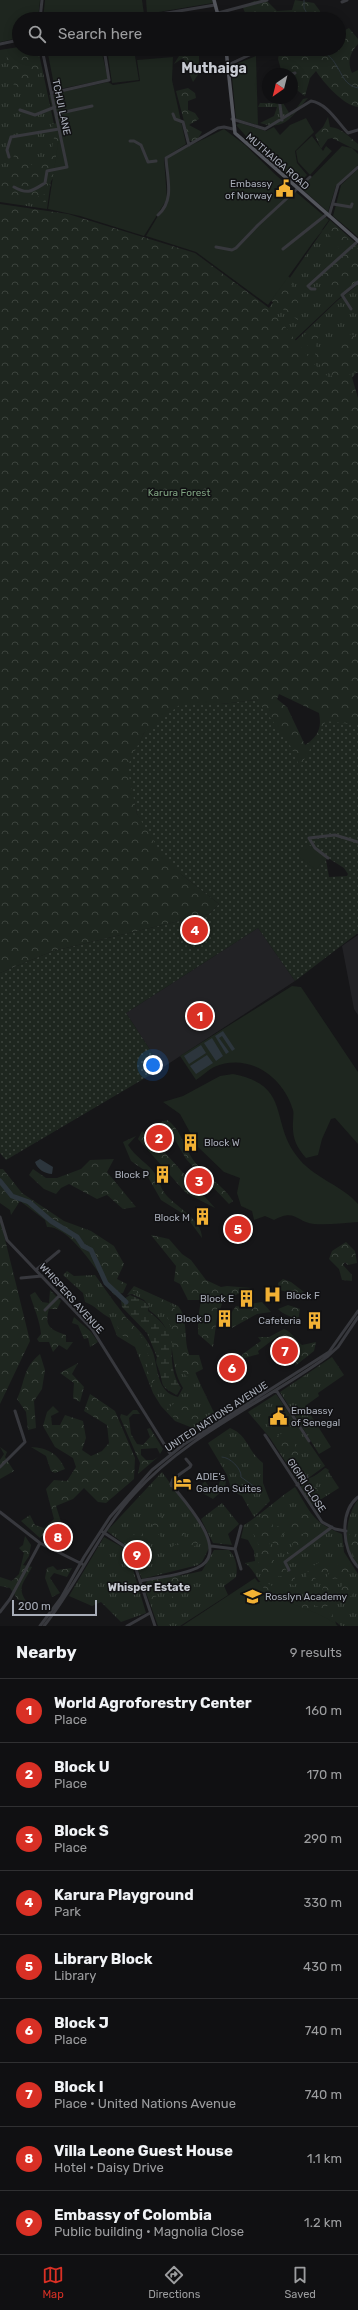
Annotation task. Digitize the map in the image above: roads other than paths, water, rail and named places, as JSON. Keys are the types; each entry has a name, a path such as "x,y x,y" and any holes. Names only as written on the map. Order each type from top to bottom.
{"main road":[{"path":"214,0 218,12"},
{"path":"227,56 233,129"},
{"name":"MUTHAIGA ROAD","path":"233,129 249,147 358,241"}],"street":[{"path":"41,12 42,0"},
{"path":"221,12 267,0"},
{"path":"342,2 346,0"},
{"path":"172,12 215,5"},
{"path":"0,44 12,41"},
{"name":"TCHUI LANE","path":"14,187 23,192 32,191 45,183 47,171 67,167 44,56"},
{"path":"52,93 109,80 105,56"},
{"path":"228,65 247,56"},
{"path":"232,119 265,129 311,101 326,109 349,134 358,130"},
{"path":"280,104 282,120"},
{"path":"56,114 92,106"},
{"path":"20,110 35,115 55,107"},
{"path":"173,114 176,119 183,122 189,145"},
{"path":"158,215 166,206 169,197 166,158 218,128 224,127 233,129"},
{"path":"9,157 7,150 11,137 59,129"},
{"path":"130,141 134,141 141,145 148,162 156,161"},
{"path":"283,249 328,215 333,204 338,185 358,167"},
{"path":"216,247 232,250 236,248 258,225 310,177"},
{"path":"333,204 351,207 352,204"},
{"path":"315,289 311,289 308,286 358,241"},
{"path":"351,309 342,295 358,282"},
{"path":"328,858 315,848 309,838 335,836 358,842"},
{"name":"WHISPERS AVENUE","path":"0,1217 7,1240 60,1295 98,1338 171,1455"},
{"path":"36,1270 59,1251"},
{"path":"21,1278 42,1276"},
{"path":"45,1310 60,1295"},
{"name":"UNITED NATIONS AVENUE","path":"40,1626 61,1598 121,1503 171,1455 329,1352 358,1311"},
{"name":"UNITED NATIONS AVENUE","path":"253,1402 276,1390 333,1353 358,1317"},
{"path":"276,1390 309,1441"},
{"path":"0,1467 25,1442 15,1411"},
{"name":"GIGIRI CLOSE","path":"265,1435 318,1518 332,1527 346,1530"},
{"path":"140,1581 198,1568 204,1563 211,1546 204,1527 171,1484 173,1479 190,1467 191,1465 186,1459"},
{"path":"297,1485 307,1477"},
{"path":"358,1497 348,1511 346,1530 347,1552 358,1567"},
{"path":"0,1512 40,1543 82,1563"},
{"path":"241,1526 235,1549 241,1569"},
{"path":"289,1570 285,1562 332,1527"},
{"path":"102,1531 124,1546 131,1554 155,1626"},
{"path":"0,1612 10,1599 40,1543"},
{"path":"211,1546 235,1549"},
{"name":"UNITED NATIONS AVENUE","path":"44,1626 66,1598 82,1563"},
{"path":"127,1626 150,1613"}],"waterway":[{"path":"304,0 304,8 306,12"},
{"path":"329,56 344,79 353,87 358,88"},
{"path":"0,1181 12,1196 29,1202 51,1221 77,1237 83,1246 91,1250 106,1283 126,1302"},
{"path":"222,1457 232,1461 240,1470 241,1477 259,1490"}],"place":[{"name":"Embassy of Norway","path":"285,189"},
{"name":"Karura Playground","path":"195,930"},
{"name":"World Agroforestry Center","path":"200,1016"},
{"name":"Block U","path":"159,1138"},
{"name":"Block W","path":"191,1142"},
{"name":"Block P","path":"162,1174"},
{"name":"Block S","path":"199,1181"},
{"name":"Block M","path":"203,1217"},
{"name":"Library Block","path":"238,1229"},
{"name":"Block F","path":"273,1295"},
{"name":"Block E","path":"247,1298"},
{"name":"Block D","path":"224,1318"},
{"name":"Cafeteria","path":"314,1320"},
{"name":"Block I","path":"285,1351"},
{"name":"Block J","path":"232,1368"},
{"name":"Embassy of Senegal","path":"278,1416"},
{"name":"ADIE's Garden Suites","path":"183,1482"},
{"name":"Villa Leone Guest House","path":"58,1537"},
{"name":"Embassy of Colombia","path":"137,1555"},
{"name":"Rosslyn Academy","path":"252,1596"}],"district":[{"name":"Muthaiga","path":"214,68"},
{"name":"Whisper Estate","path":"149,1587"}],"park label":[{"name":"Karura Forest","path":"179,492"}]}
